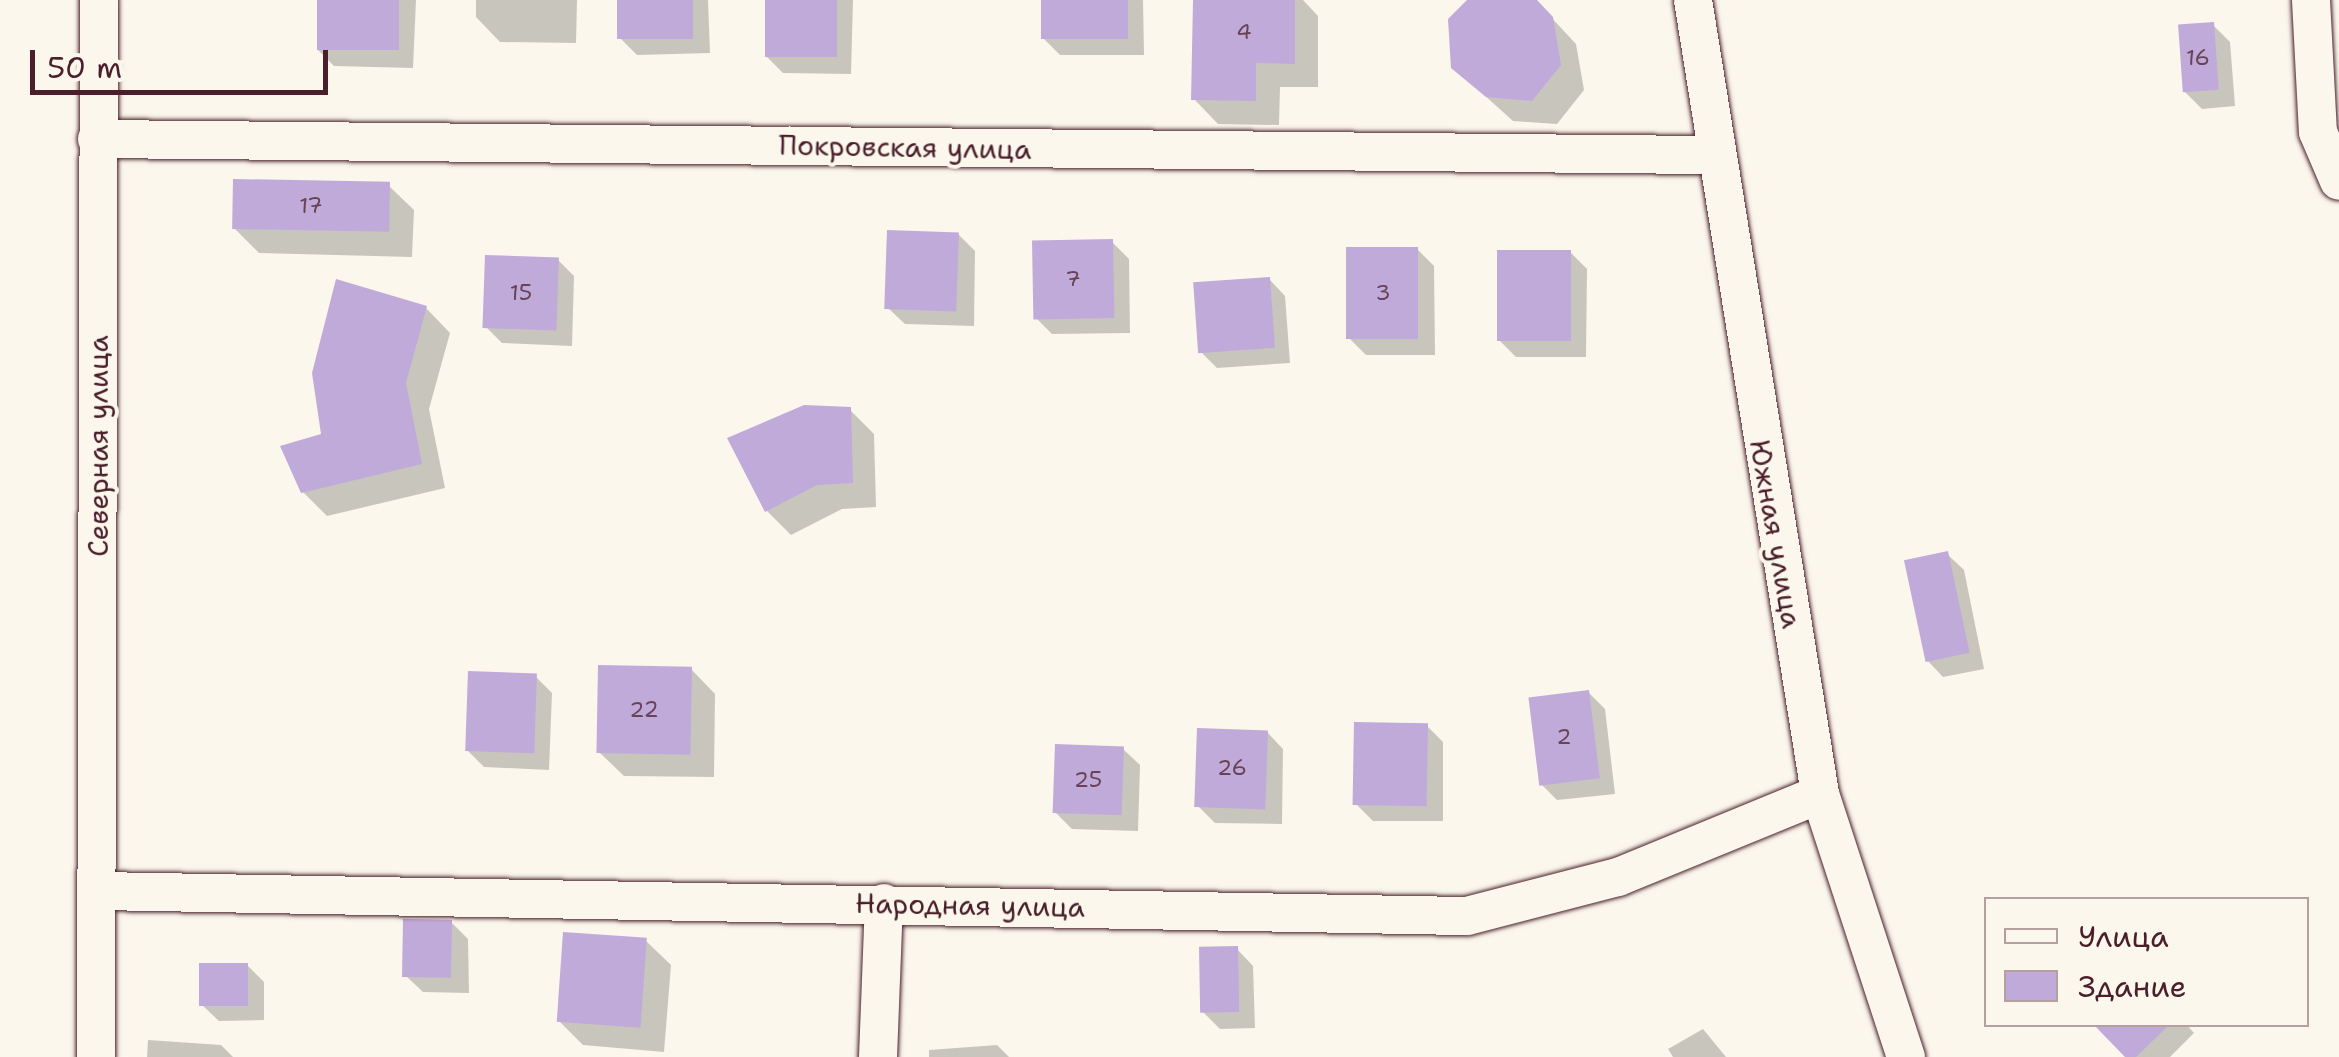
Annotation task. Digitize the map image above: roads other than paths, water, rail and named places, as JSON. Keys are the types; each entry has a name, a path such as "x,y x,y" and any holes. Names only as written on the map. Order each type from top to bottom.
{"street":[{"name":"Северная улица","path":"96,1057 100,892 99,0"},
{"name":"Южная улица","path":"1692,0 1713,154 1820,794 1906,1057"},
{"path":"2311,0 2318,132 2339,181"},
{"name":"Покровская улица","path":"97,140 1713,154"},
{"name":"Народная улица","path":"100,892 1467,916 1618,877 1820,794"},
{"path":"878,1057 884,903"}]}
